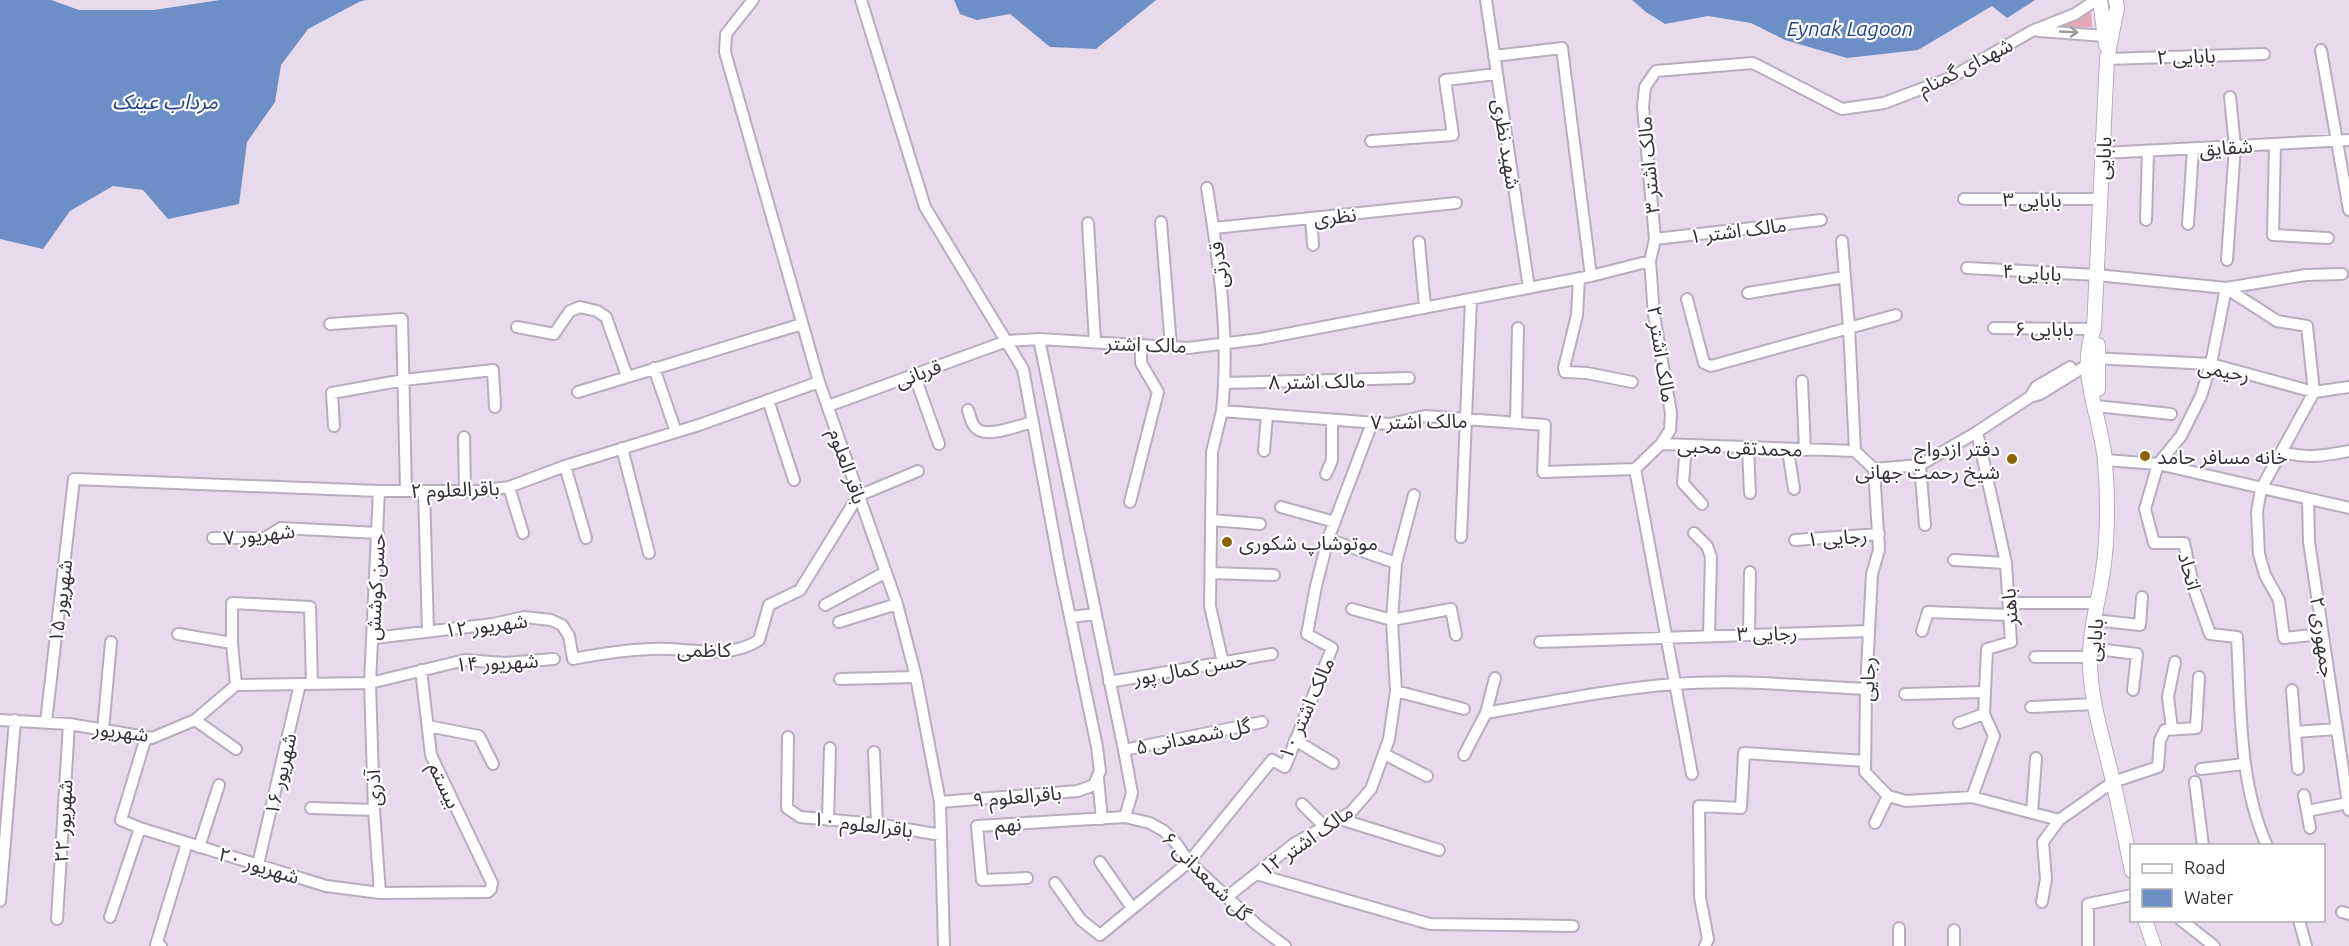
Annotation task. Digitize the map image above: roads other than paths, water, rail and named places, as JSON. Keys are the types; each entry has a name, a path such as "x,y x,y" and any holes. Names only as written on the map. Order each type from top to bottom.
{"main road":[{"name":"بابایی","path":"2098,0 2108,59"},
{"name":"بابایی","path":"2116,0 2117,8 2108,59 2094,328 2089,340 2091,395 2096,406 2105,460 2107,509 2103,569 2090,653 2095,704 2130,861"},
{"path":"2145,922 2154,946"}],"street":[{"name":"باقر العلوم","path":"753,0 726,34 725,52 819,382 897,604 916,677 940,802 944,946"},
{"path":"861,0 926,207 1023,369 1070,617 1096,739 1100,771 1096,782 1101,798 1102,814 1125,817 1132,794 1039,339"},
{"name":"شهید نظری","path":"1485,0 1529,288"},
{"name":"شهدای گمنام","path":"1656,71 1753,63 1842,108 1884,104 1950,78 2032,31 2075,14 2098,0"},
{"name":"شهدای گمنام","path":"2032,31 2105,36"},
{"path":"1494,56 1562,48 1592,276"},
{"path":"2321,51 2349,210"},
{"name":"بابایی ۲","path":"2108,59 2264,54"},
{"name":"مالک اشتر ۳","path":"1650,261 1655,240 1643,107 1645,87 1656,71"},
{"path":"1371,141 1453,135 1445,80 1497,74"},
{"path":"2227,260 2235,146 2230,97"},
{"name":"شقایق","path":"2103,153 2336,143 2349,140"},
{"path":"2275,144 2273,235 2328,238"},
{"path":"2188,224 2193,149"},
{"path":"2146,220 2148,152"},
{"name":"قدرتی","path":"1207,188 1214,228 1226,343"},
{"name":"بابایی ۳","path":"1964,199 2100,199"},
{"name":"نظری","path":"1214,228 1456,203"},
{"path":"1311,218 1313,245"},
{"name":"مالک اشتر ۱","path":"1655,240 1821,220"},
{"path":"1161,222 1171,347"},
{"path":"1088,223 1095,342"},
{"path":"1842,241 1855,450 1874,469 1920,465 1977,432 2030,397 2036,387 2091,360"},
{"path":"1419,242 1425,307"},
{"name":"مالک اشتر","path":"1007,341 1039,339 1188,348 1260,339 1592,276 1650,261"},
{"name":"مالک اشتر ۲","path":"1650,261 1654,315 1671,413 1670,430 1661,444"},
{"name":"بابایی ۴","path":"1967,268 2097,275 2226,288"},
{"path":"2226,288 2296,276 2342,274"},
{"path":"1748,293 1845,277"},
{"path":"1579,278 1577,315 1564,368 1565,372 1587,373 1632,382"},
{"path":"2226,288 2277,321 2307,326 2314,392 2261,489 2257,512 2259,554 2265,575 2279,600 2284,638 2322,634"},
{"name":"اتحاد","path":"2226,288 2211,364 2201,396 2181,436 2158,464 2145,509 2154,543 2184,543 2194,589 2210,634 2237,637 2244,765 2266,844"},
{"path":"1461,537 1471,299"},
{"path":"1688,299 1704,363 1711,366 1896,315"},
{"path":"517,327 554,334 570,311 580,307 597,311 606,317 627,376"},
{"path":"330,324 402,319 406,491"},
{"path":"578,392 802,324"},
{"path":"1516,423 1518,328"},
{"name":"بابایی ۶","path":"1994,328 2094,328"},
{"name":"قربانی","path":"828,406 1007,341"},
{"path":"1223,663 1210,606 1212,452 1222,411 1226,343"},
{"path":"1130,502 1158,392 1141,363 1141,345"},
{"name":"رحیمی","path":"2091,360 2211,364 2314,392 2349,387"},
{"path":"654,368 676,432"},
{"path":"334,426 332,393 404,380 493,370 495,407"},
{"path":"915,374 939,444"},
{"name":"مالک اشتر ۸","path":"1225,383 1408,378"},
{"path":"1802,381 1805,450"},
{"name":"باقرالعلوم ۲","path":"74,479 379,491 465,491 509,487 565,466 676,432 819,382"},
{"path":"768,400 794,480"},
{"path":"2096,406 2171,414"},
{"path":"968,410 974,427 982,433 992,433 1034,422"},
{"name":"مالک اشتر ۷","path":"1222,411 1390,424 1425,416 1545,425 1543,472 1635,469"},
{"path":"1264,451 1267,415"},
{"path":"1326,474 1332,460 1332,420"},
{"name":"مالک اشتر ۱۰","path":"1055,883 1081,920 1100,935 1189,862 1272,760 1285,767 1332,648 1307,634 1316,586 1329,539 1372,423"},
{"name":"باهنر","path":"1972,797 1994,736 1984,714 1988,649 2012,642 2006,563 1977,432"},
{"path":"464,438 465,491"},
{"name":"محمدتقی محبی","path":"1635,469 1661,444 1788,450 1855,450"},
{"path":"1686,445 1683,483 1702,504"},
{"path":"622,448 649,552"},
{"path":"1748,448 1750,493"},
{"path":"1788,450 1794,489"},
{"path":"2281,452 2300,457 2318,458 2349,451"},
{"path":"2105,460 2158,464 2349,508"},
{"path":"1920,465 1925,525"},
{"path":"565,466 586,538"},
{"path":"1635,469 1692,774"},
{"name":"رجایی","path":"1874,469 1879,550 1872,574 1864,772 1888,795"},
{"path":"858,496 918,471"},
{"name":"شهریور ۱۵","path":"46,722 74,479"},
{"path":"509,487 524,533"},
{"name":"حسن کوشش","path":"370,683 374,638 379,491"},
{"path":"424,491 428,632"},
{"name":"مالک اشتر ۱۲","path":"1227,897 1295,843 1351,812 1371,789 1389,739 1396,691 1392,620 1396,563 1414,495"},
{"name":"کاظمی","path":"573,659 615,651 663,649 728,652 749,647 759,640 769,605 800,590 858,496"},
{"name":"جمهوری ۲","path":"2308,499 2309,542 2348,806"},
{"path":"1281,507 1335,522"},
{"path":"1212,520 1260,524"},
{"name":"شهریور ۷","path":"213,538 265,538 281,528 378,533"},
{"path":"1694,533 1707,546 1711,557 1709,635"},
{"name":"رجایی ۱","path":"1795,540 1879,534"},
{"path":"1329,539 1396,563"},
{"path":"1954,560 2006,563"},
{"path":"825,605 886,572"},
{"path":"1749,634 1750,572"},
{"path":"1212,573 1274,575"},
{"path":"2094,620 2140,626 2142,597"},
{"path":"312,684 310,607 232,603 232,643 236,685 312,684 370,683"},
{"path":"2010,603 2097,603"},
{"path":"839,622 897,604"},
{"path":"1352,609 1392,620 1451,609 1456,635"},
{"path":"1922,631 1928,612 2010,615"},
{"path":"1070,617 1096,614"},
{"name":"شهریور ۱۲","path":"374,638 493,624 524,617 551,620 562,625 569,636 573,659"},
{"name":"رجایی ۳","path":"1540,642 1869,631"},
{"path":"178,633 232,643"},
{"path":"103,730 111,642"},
{"path":"2035,657 2090,653 2137,654 2133,690"},
{"name":"حسن کمال پور","path":"1109,682 1272,654"},
{"name":"شهریور ۱۴","path":"370,683 465,660 505,663 554,659"},
{"path":"2172,729 2168,697 2175,662"},
{"name":"بیستم","path":"421,670 431,755 492,884 488,892"},
{"path":"840,679 916,677"},
{"path":"2042,902 2046,879 2043,842 2059,820 2113,782 2158,767 2160,740 2165,730 2196,728 2199,677"},
{"path":"1464,755 1486,713 1495,678"},
{"name":"آذری","path":"370,683 374,810 380,893"},
{"name":"شهریور ۱۶","path":"258,864 300,684"},
{"path":"1486,713 1595,693 1676,684 1765,684 1866,689"},
{"name":"شهریور","path":"0,720 69,724 152,738 195,720 236,685"},
{"path":"2292,690 2298,769"},
{"path":"1396,691 1464,709"},
{"path":"1905,694 1984,692"},
{"path":"2031,707 2095,704"},
{"path":"1959,723 1984,714"},
{"path":"0,901 5,790 15,720"},
{"path":"195,720 236,749"},
{"name":"گل شمعدانی ۵","path":"1124,750 1262,722"},
{"name":"شهریور ۲۲","path":"57,919 69,724"},
{"path":"428,726 479,736 493,764"},
{"path":"2295,732 2337,729"},
{"name":"شهریور ۲۰","path":"146,737 121,820 326,886 380,893 488,892"},
{"name":"باقرالعلوم ۱۰","path":"788,737 787,808 800,817 877,824 941,835"},
{"path":"1295,740 1333,763"},
{"path":"828,820 831,748"},
{"path":"874,752 877,824"},
{"path":"1705,946 1708,939 1700,897 1699,806 1741,808 1744,753 1865,761"},
{"path":"1384,754 1427,776"},
{"path":"2032,813 2036,758"},
{"path":"2201,769 2244,765"},
{"name":"باقرالعلوم ۹","path":"940,802 1078,791 1096,782"},
{"path":"2195,782 2203,844"},
{"path":"199,847 219,785"},
{"path":"1875,823 1888,795 1906,801 1972,797 2059,820"},
{"path":"2304,795 2310,828"},
{"path":"1302,804 1325,827"},
{"path":"2307,811 2348,806"},
{"path":"311,808 374,810"},
{"name":"نهم","path":"1027,878 982,880 976,826 1102,814"},
{"name":"گل شمعدانی ۶","path":"1125,817 1150,823 1164,831 1176,843 1189,862 1257,925 1285,946"},
{"path":"1340,819 1439,850"},
{"path":"110,917 140,828"},
{"path":"157,946 187,843"},
{"path":"1100,862 1132,908"},
{"path":"1256,874 1430,924 1573,926"},
{"path":"2088,946 2088,904 2130,895"},
{"path":"2184,922 2214,946"},
{"path":"2299,922 2307,946"},
{"path":"1899,928 1899,946"},
{"path":"1954,930 1954,946"}],"water":[{"name":"مرداب عینک","path":"0,0 51,0 79,10 154,10 220,0 366,0 308,29 281,65 275,102 247,142 239,204 168,219 143,190 113,186 70,211 43,249 0,239"},
{"path":"954,0 1156,0 1096,49 1050,47 1010,14 977,20 960,14"},
{"name":"Eynak Lagoon","path":"1632,0 2035,0 2007,18 1992,6 1918,50 1847,58 1785,40 1751,23 1708,16 1665,24"}],"place":[{"name":"خانه مسافر حامد","path":"2145,456"},
{"name":"دفتر ازدواج شیخ رحمت جهانی","path":"2012,459"},
{"name":"موتوشاپ شکوری","path":"1227,542"}]}
